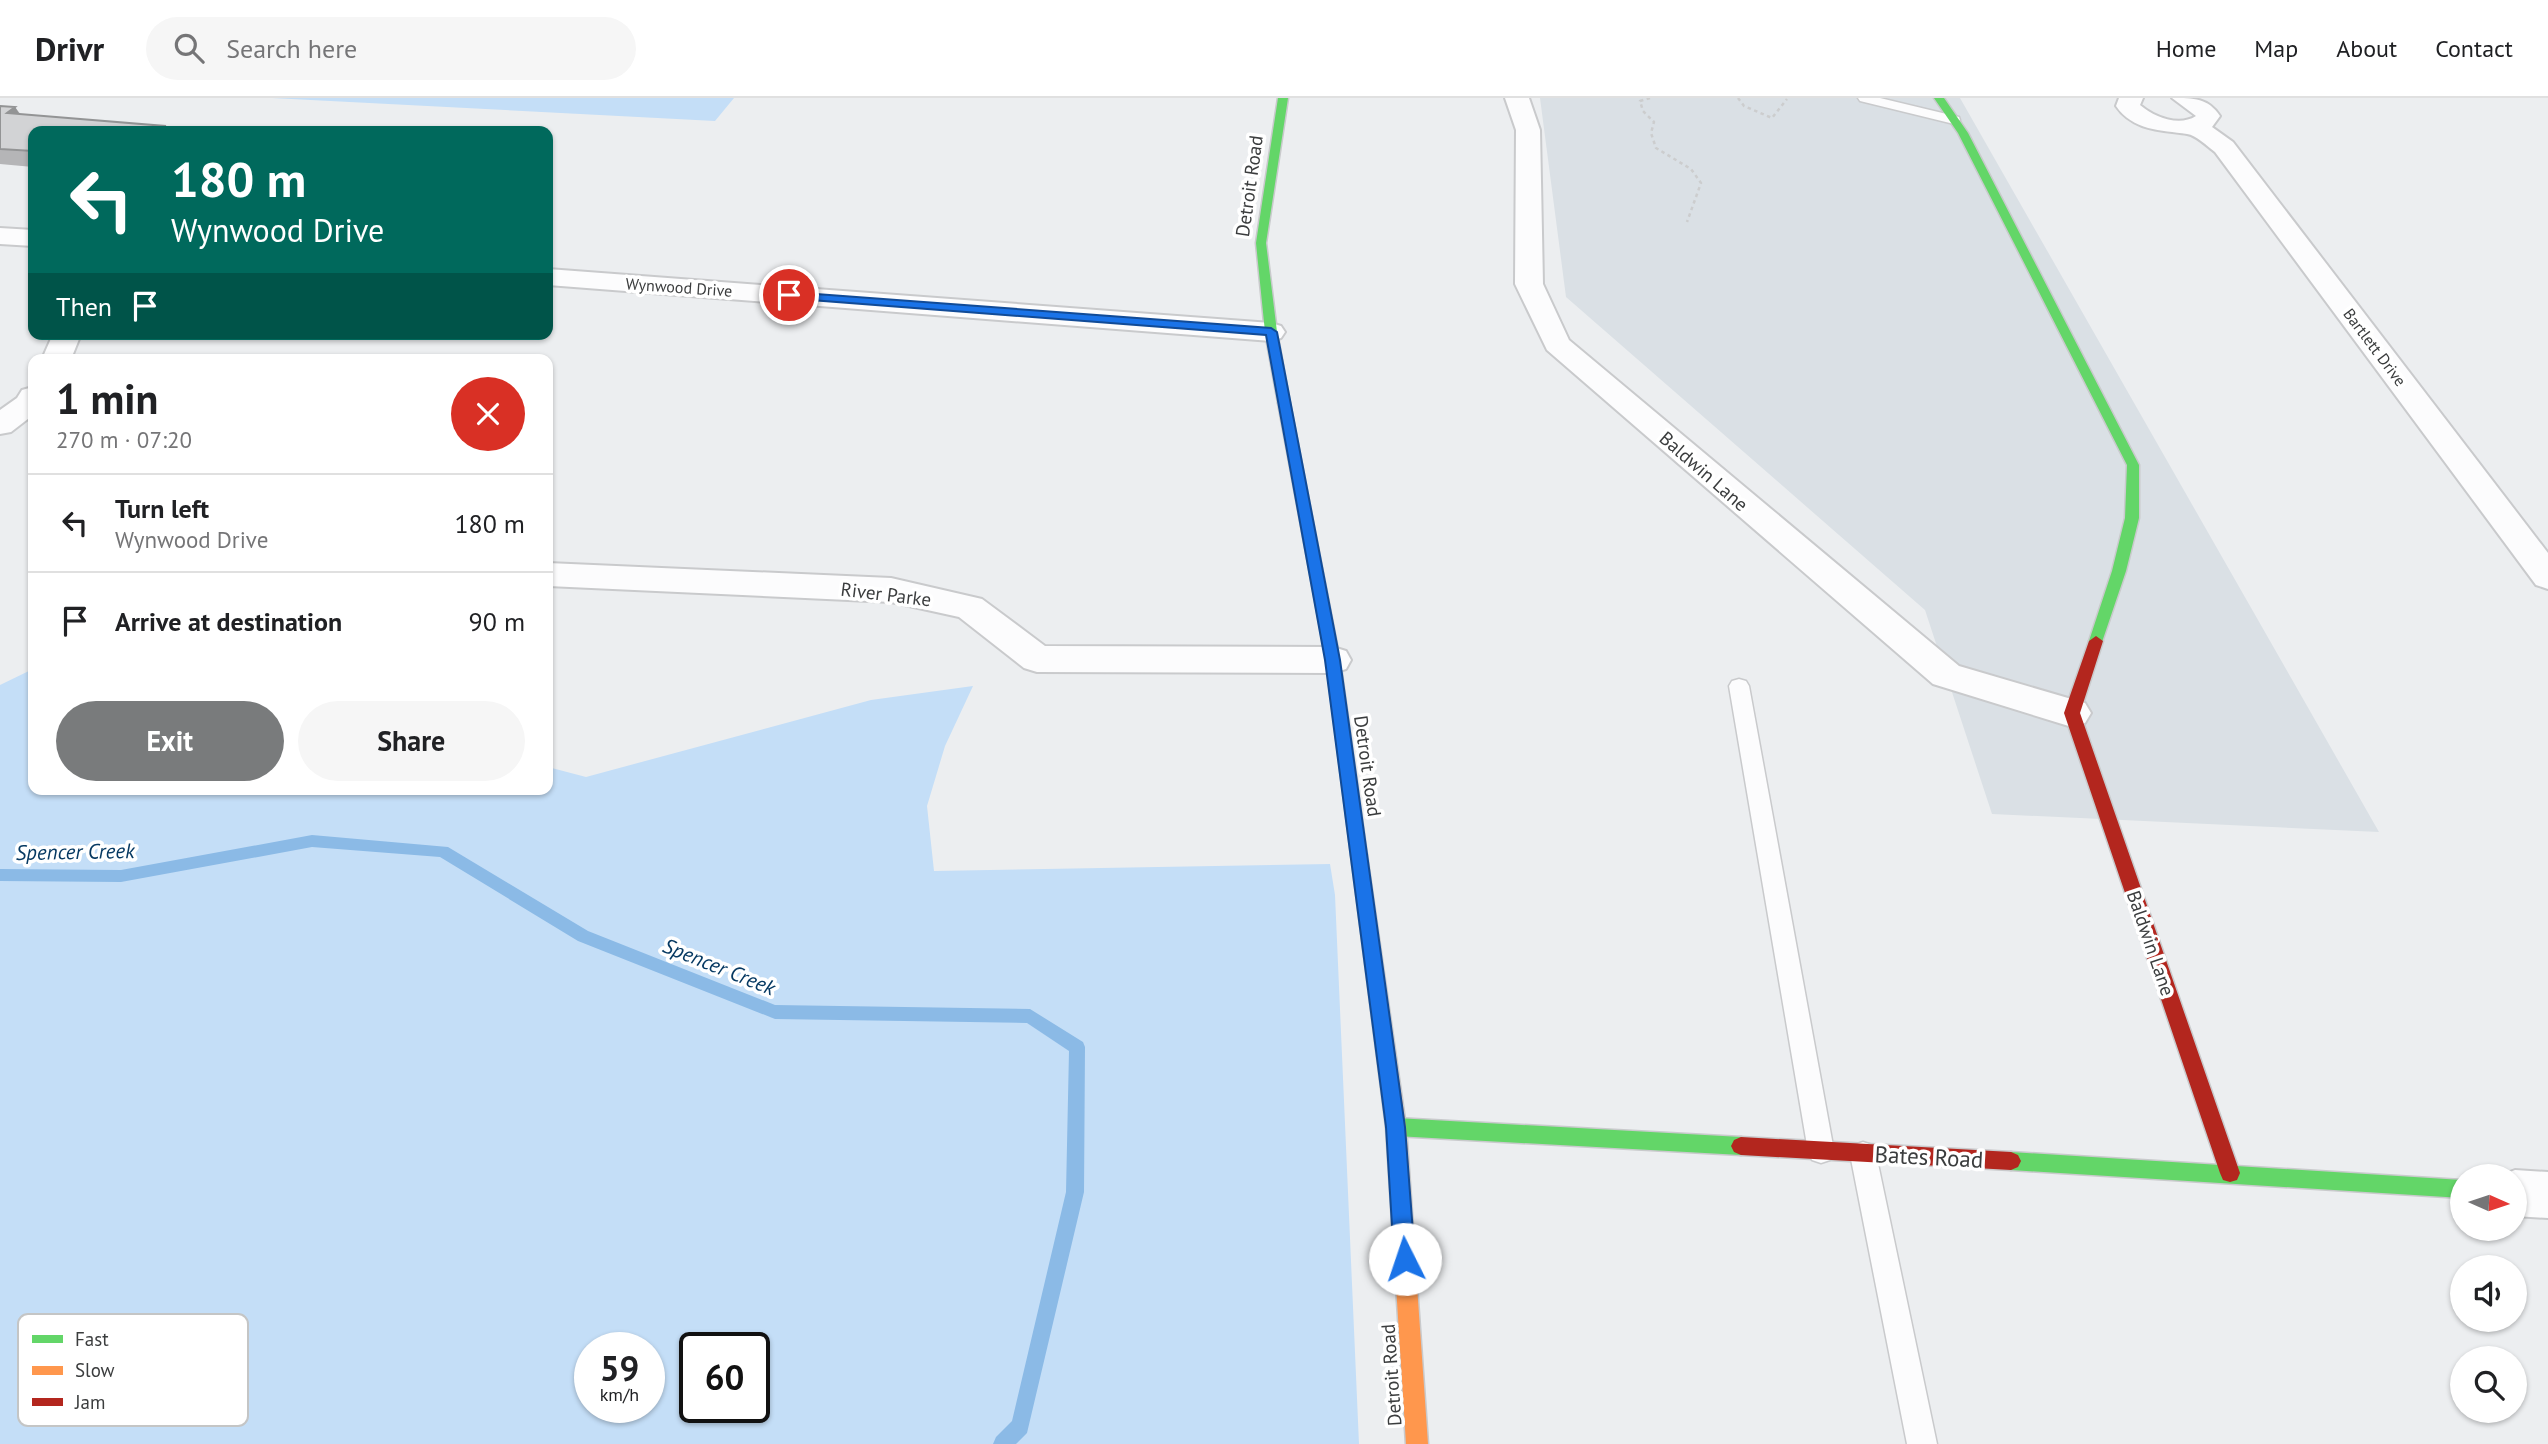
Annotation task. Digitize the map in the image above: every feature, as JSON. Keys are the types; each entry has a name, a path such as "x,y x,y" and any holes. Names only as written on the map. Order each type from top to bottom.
{"street":[{"name":"Detroit Road","path":"1283,98 1261,243 1271,332 1333,660 1396,1127 1417,1444"},
{"name":"Baldwin Lane","path":"1517,98 1528,130 1529,284 1557,344 1946,675 2072,713 2230,1173"},
{"path":"1939,98 1963,133 2133,464 2132,518 2119,571 2072,713"},
{"path":"2131,98 2128,106 2146,119 2162,125 2194,126 2203,123 2208,116 2204,109 2184,98"},
{"name":"Bartlett Drive","path":"2194,126 2224,146 2548,577"},
{"path":"0,236 28,238"},
{"name":"Wynwood Drive","path":"553,277 1271,332"},
{"path":"0,425 28,404"},
{"name":"River Parke","path":"553,574 903,592 970,608 1037,659 1333,660"},
{"name":"Bates Road","path":"1396,1127 2230,1173 2450,1188"},
{"path":"2527,1194 2548,1195"}],"lane":[{"path":"1864,98 1954,120"},
{"path":"1739,686 1821,1151"},
{"path":"1863,1154 1922,1444"}],"path":[{"path":"1650,98 1640,101 1643,111 1654,122 1650,131 1654,144 1667,158 1690,168 1701,183 1687,222"},
{"path":"1738,98 1744,106 1772,118 1787,99"}],"shaded area":[{"path":"272,98 734,98 715,121"},
{"path":"1540,98 1960,98 2379,832 1992,814 1925,610 1566,297"},
{"path":"28,671 28,795 553,795 553,768 586,777 871,700 973,686 945,746 927,806 934,871 1330,864 1335,895 1359,1444 0,1444 0,685"}],"building":[{"path":"0,106 15,107 7,113 165,126 28,126 28,151 0,149"}],"waterway":[{"name":"Spencer Creek","path":"0,875 121,876 312,841 443,851 583,936 775,1012 1030,1016 1077,1047 1075,1192 1020,1426 1003,1444"}],"traffic: fast":[{"path":"1283,98 1261,243 1271,332 1284,403"},
{"path":"1939,98 1963,133 2133,465 2132,518 2119,571 2096,641"},
{"path":"1396,1127 1741,1146"},
{"path":"2011,1161 2450,1188"}],"traffic: slow":[{"path":"1359,855 1396,1127 1417,1444"}],"traffic: jam":[{"path":"1284,403 1333,660 1359,855"},
{"path":"2096,641 2072,713 2230,1173"},
{"path":"1741,1146 2011,1161"}],"route":[{"path":"789,295 1271,332 1333,660 1396,1127 1405,1259"}]}
